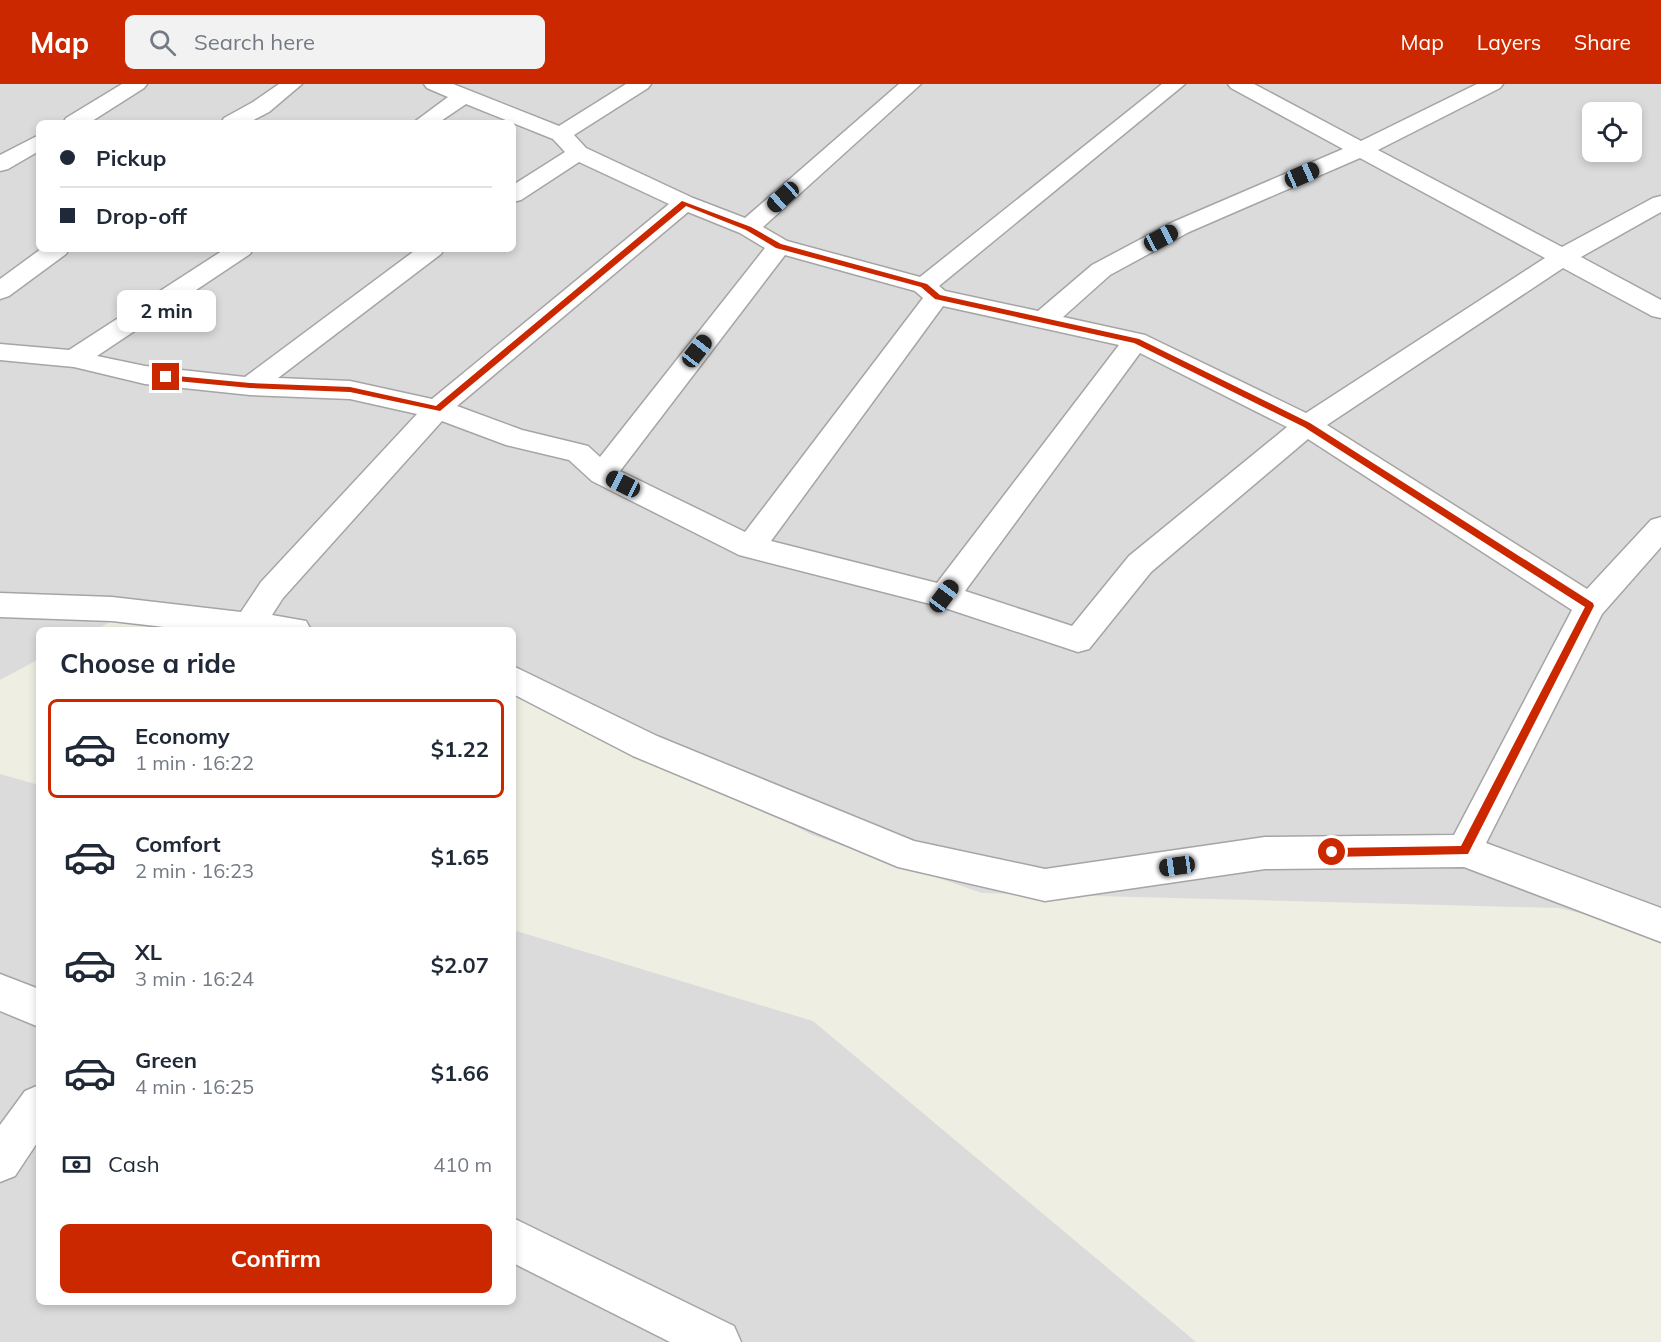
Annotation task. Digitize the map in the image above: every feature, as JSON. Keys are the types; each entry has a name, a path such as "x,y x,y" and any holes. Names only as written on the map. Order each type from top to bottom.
{"street":[{"path":"79,120 137,84"},
{"path":"237,120 261,107 292,84"},
{"path":"434,84 462,97 561,134 578,153 685,203 748,228 779,246 931,292 1136,341 1307,425 1590,606"},
{"path":"561,134 641,84"},
{"path":"748,228 911,84"},
{"path":"750,547 931,292 1175,84"},
{"path":"1238,84 1661,310"},
{"path":"1044,320 1101,270 1181,227 1362,149 1493,84"},
{"path":"428,120 462,97"},
{"path":"0,164 36,144"},
{"path":"516,193 578,153"},
{"path":"249,624 272,590 437,409 685,203"},
{"path":"0,352 74,359 145,375 250,386 350,390 437,409 516,438 578,453 602,474 750,547 944,596 1078,640 1140,564 1307,425 1563,257 1661,203"},
{"path":"602,474 779,246"},
{"path":"0,291 53,252"},
{"path":"74,359 236,252"},
{"path":"250,386 428,252"},
{"path":"944,596 1136,341"},
{"path":"1464,851 1590,606 1661,528"},
{"path":"0,605 112,609 272,627"},
{"path":"516,681 645,746 911,856 1045,885 1265,853 1464,851 1661,925"},
{"path":"0,992 36,1007"},
{"path":"0,1161 36,1109"},
{"path":"516,1241 718,1342"}],"shaded area":[{"path":"0,84 1661,84 1661,933 1559,908 982,893 812,835 647,747 516,692 516,627 169,627 114,620 101,627 36,627 36,661 0,680"},
{"path":"0,774 36,784 36,1305 516,1305 516,931 813,1021 1196,1342 0,1342"}],"route":[{"path":"166,377 250,386 350,390 437,409 685,203 748,228 779,246 924,286 938,297 1136,341 1307,425 1590,606 1464,851 1332,852"}]}
